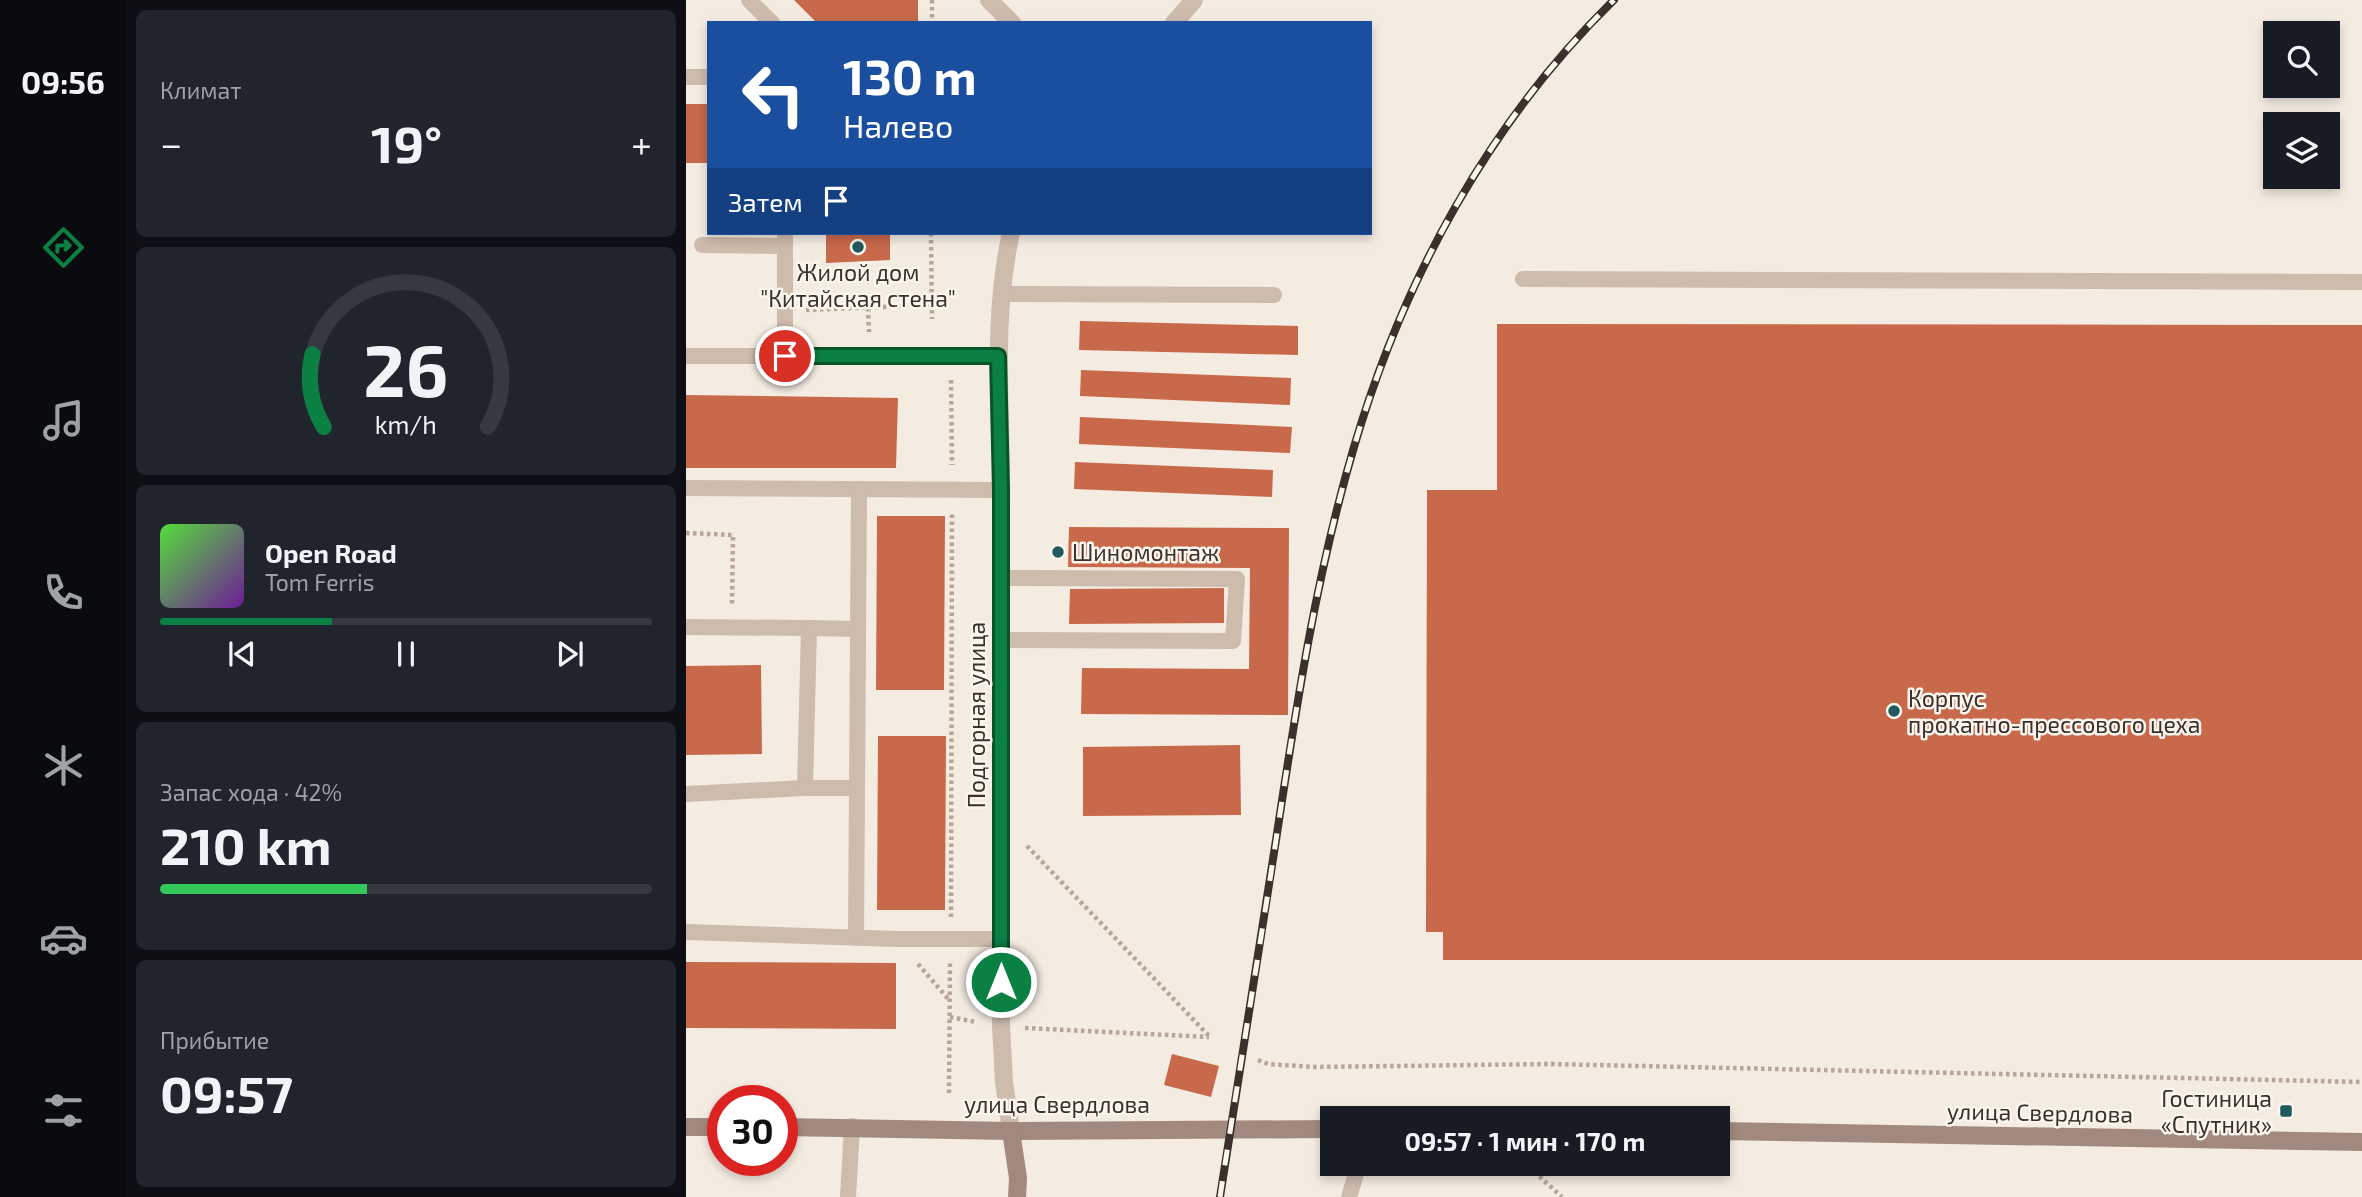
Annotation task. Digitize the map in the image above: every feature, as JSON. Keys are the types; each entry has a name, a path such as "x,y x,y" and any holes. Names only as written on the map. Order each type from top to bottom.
{"street":[{"path":"989,0 1010,21"},
{"path":"1176,21 1194,0"},
{"name":"Подгорная улица","path":"1011,235 1003,267 998,356 1001,490 1001,1037 1004,1082 1018,1178 1017,1197"},
{"path":"686,1127 707,1127"},
{"name":"улица Свердлова","path":"798,1127 1011,1130 1320,1129"},
{"name":"улица Свердлова","path":"1730,1131 2362,1142"}],"lane":[{"path":"749,0 770,21"},
{"path":"686,78 707,77"},
{"path":"702,245 785,240 785,356"},
{"path":"1523,279 2362,282"},
{"path":"1001,294 1274,295"},
{"path":"686,356 998,356"},
{"path":"686,488 1001,490"},
{"path":"856,938 859,489"},
{"path":"1001,578 1237,579 1233,641 1001,639"},
{"path":"686,627 858,629"},
{"path":"806,788 809,628"},
{"path":"686,794 857,788"},
{"path":"686,932 897,939 1001,939"},
{"path":"848,1197 852,1126"},
{"path":"1349,1197 1355,1176"}],"path":[{"path":"932,0 932,21"},
{"path":"931,235 932,318"},
{"path":"786,311 931,306"},
{"path":"949,1093 951,372"},
{"path":"686,533 733,535 732,628"},
{"path":"1021,1028 1210,1037 1022,841"},
{"path":"897,939 950,1002"},
{"path":"950,1017 983,1023"},
{"path":"1258,1060 1281,1066 1313,1068 1614,1065 2362,1082"},
{"path":"1539,1176 1562,1197"}],"building":[{"path":"794,0 918,0 918,21 815,21"},
{"path":"686,104 707,104 707,163 686,163"},
{"name":"Жилой дом \"Китайская стена\"","path":"826,235 890,235 890,260 826,263"},
{"path":"1080,321 1298,326 1298,355 1079,350"},
{"name":"Корпус прокатно-прессового цеха","path":"1497,324 2362,325 2362,960 1443,960 1443,932 1426,932 1427,490 1497,490"},
{"path":"1081,370 1291,378 1290,405 1080,396"},
{"path":"686,395 898,398 896,468 686,468"},
{"path":"1080,417 1292,427 1290,453 1079,444"},
{"path":"1075,462 1273,470 1272,497 1074,489"},
{"path":"877,516 945,516 944,690 876,690"},
{"path":"1069,527 1289,528 1288,715 1081,714 1082,668 1249,669 1250,568 1068,567"},
{"path":"1224,588 1224,623 1069,624 1070,589"},
{"path":"761,665 762,754 686,755 686,666"},
{"path":"878,736 946,736 945,910 877,910"},
{"path":"1240,745 1241,815 1083,816 1083,747"},
{"path":"686,962 896,963 896,1029 686,1028"},
{"path":"1172,1054 1219,1066 1211,1097 1164,1085"}],"railway":[{"path":"1220,1197 1308,642 1341,495 1374,385 1425,264 1490,151 1569,47 1614,0"}],"place":[{"name":"Жилой дом \"Китайская стена\"","path":"858,247"},
{"name":"Шиномонтаж","path":"1058,552"},
{"name":"Корпус прокатно-прессового цеха","path":"1894,711"},
{"name":"Гостиница «Спутник»","path":"2286,1111"}],"route":[{"path":"785,356 998,356 1001,490 1001,982"}]}
